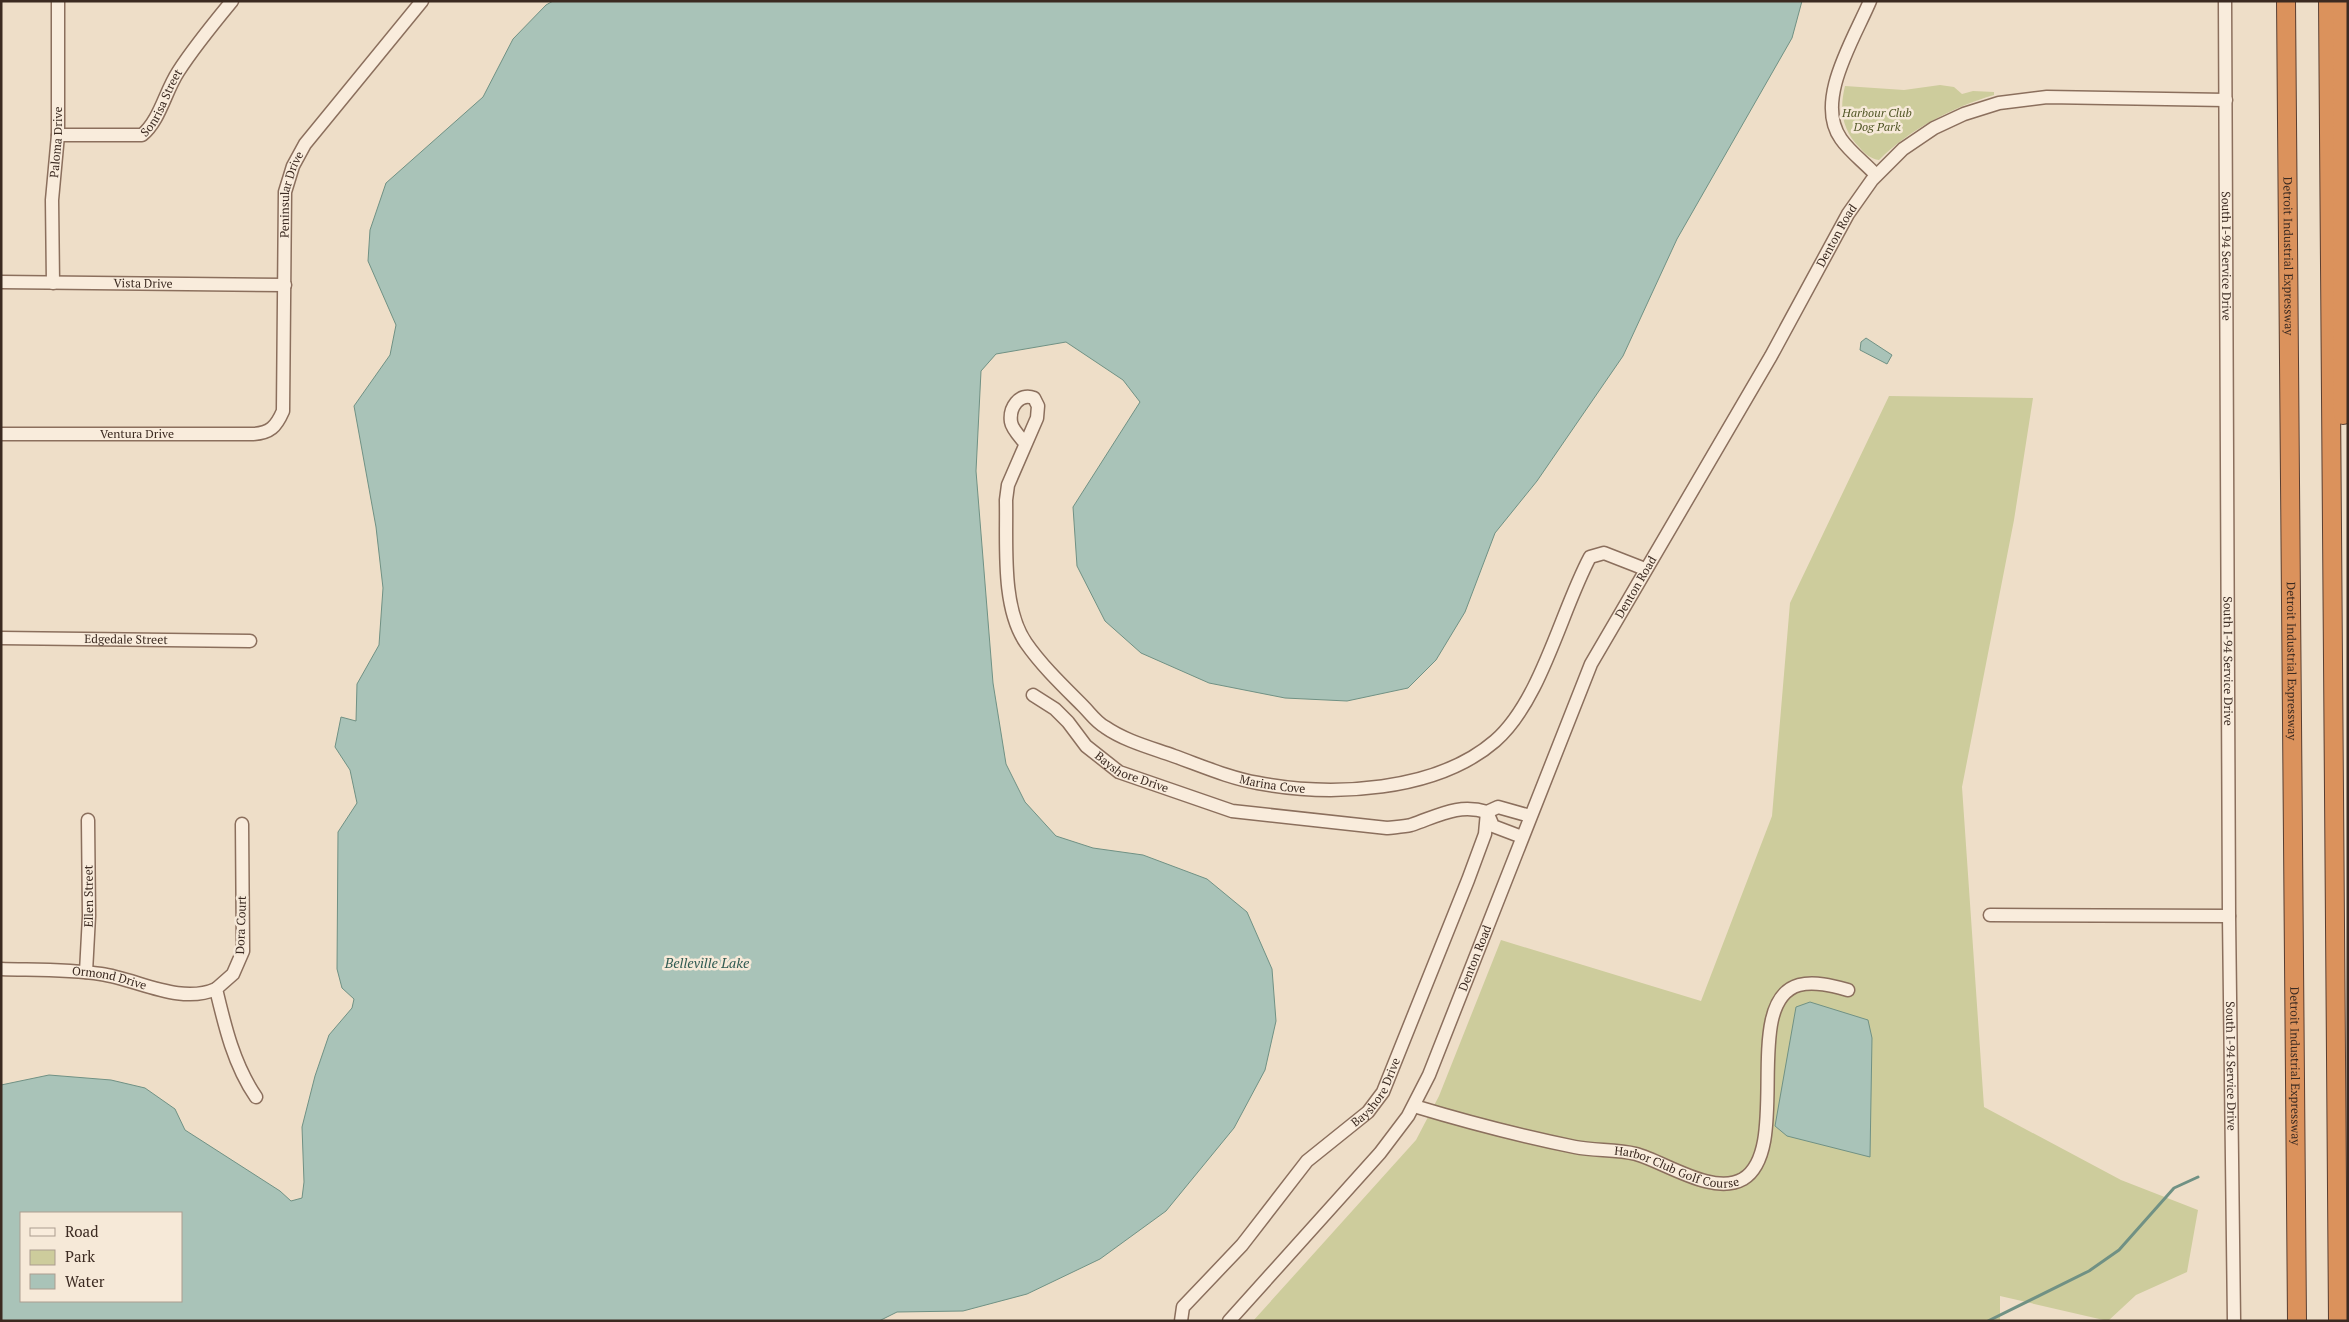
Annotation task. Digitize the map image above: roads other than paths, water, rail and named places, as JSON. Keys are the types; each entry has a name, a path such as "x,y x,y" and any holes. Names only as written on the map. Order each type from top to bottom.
{"highway":[{"name":"Detroit Industrial Expressway","path":"2286,1 2297,1321"},
{"path":"2328,1 2338,1321"},
{"path":"2342,1 2342,408 2348,1011"}],"street":[{"name":"Paloma Drive","path":"53,283 52,200 58,135 58,1"},
{"name":"Sonrisa Street","path":"58,135 142,135 151,128 177,74 195,46 232,1"},
{"name":"Peninsular Drive","path":"272,429 283,411 286,192 293,166 306,144 422,1"},
{"path":"1870,1 1834,84 1831,106 1834,124 1841,139 1876,175"},
{"name":"South I-94 Service Drive","path":"2225,1 2229,916 2234,1321"},
{"name":"Denton Road","path":"1229,1321 1380,1153 1414,1106 1429,1075 1587,672 1645,569 1771,356 1848,214 1876,175 1903,149 1934,128 1964,114 1999,103 2047,97 2226,100"},
{"name":"Vista Drive","path":"1,282 284,284"},
{"name":"Ventura Drive","path":"1,434 265,434 272,429"},
{"name":"Marina Cove","path":"1025,443 1023,452 1008,485 1006,500 1010,597 1015,621 1026,643 1064,687 1103,726 1146,746 1232,777 1257,783 1311,790 1367,788 1434,774 1470,758 1497,740 1522,709 1590,557 1604,553 1645,569"},
{"name":"Edgedale Street","path":"1,638 250,640"},
{"name":"Bayshore Drive","path":"1033,695 1056,709 1086,746 1119,772 1232,811 1387,828 1409,825 1439,812 1457,808 1475,808 1487,812 1498,807 1530,816"},
{"path":"1487,812 1493,826 1522,837"},
{"name":"Bayshore Drive","path":"1181,1321 1183,1307 1242,1245 1307,1161 1368,1112 1383,1092 1468,880 1485,834 1487,812"},
{"name":"Ellen Street","path":"86,972 89,916 88,820"},
{"name":"Dora Court","path":"216,989 233,974 242,951 242,824"},
{"path":"1990,915 2229,916"},
{"name":"Ormond Drive","path":"1,969 86,972 116,977 184,994 201,994 216,989"},
{"name":"Harbor Club Golf Course","path":"1414,1106 1575,1147 1636,1154 1707,1181 1733,1183 1751,1172 1761,1157 1765,1129 1771,1028 1782,998 1791,989 1807,984 1832,986 1848,990"},
{"path":"216,989 226,1033 236,1061 256,1098"}],"water":[{"name":"Belleville Lake","path":"553,1 1802,1 1792,38 1677,239 1623,356 1537,481 1495,533 1465,612 1436,660 1408,688 1347,701 1285,698 1209,683 1141,653 1105,621 1077,566 1073,507 1140,402 1123,380 1066,342 996,354 981,371 976,471 993,683 1006,764 1025,802 1056,836 1093,848 1143,855 1207,879 1247,912 1272,969 1276,1021 1265,1070 1234,1128 1166,1211 1100,1259 1027,1294 963,1311 897,1312 879,1321 1,1321 1,1085 49,1075 111,1080 145,1088 175,1109 185,1130 280,1191 291,1201 302,1198 304,1182 302,1127 315,1076 329,1035 352,1008 354,999 342,988 337,969 338,832 357,803 350,770 335,747 341,717 356,721 357,684 379,645 383,588 376,527 354,406 390,355 396,325 368,261 370,230 386,183 483,97 513,39 546,5"},
{"path":"1866,338 1892,355 1887,364 1860,350 1861,342"},
{"path":"1810,1002 1868,1020 1872,1038 1870,1157 1787,1136 1775,1126 1796,1007"}],"waterway":[{"path":"1988,1321 2089,1271 2119,1250 2174,1188 2198,1177"}],"park label":[{"name":"Harbour Club Dog Park","path":"1877,120"}]}
